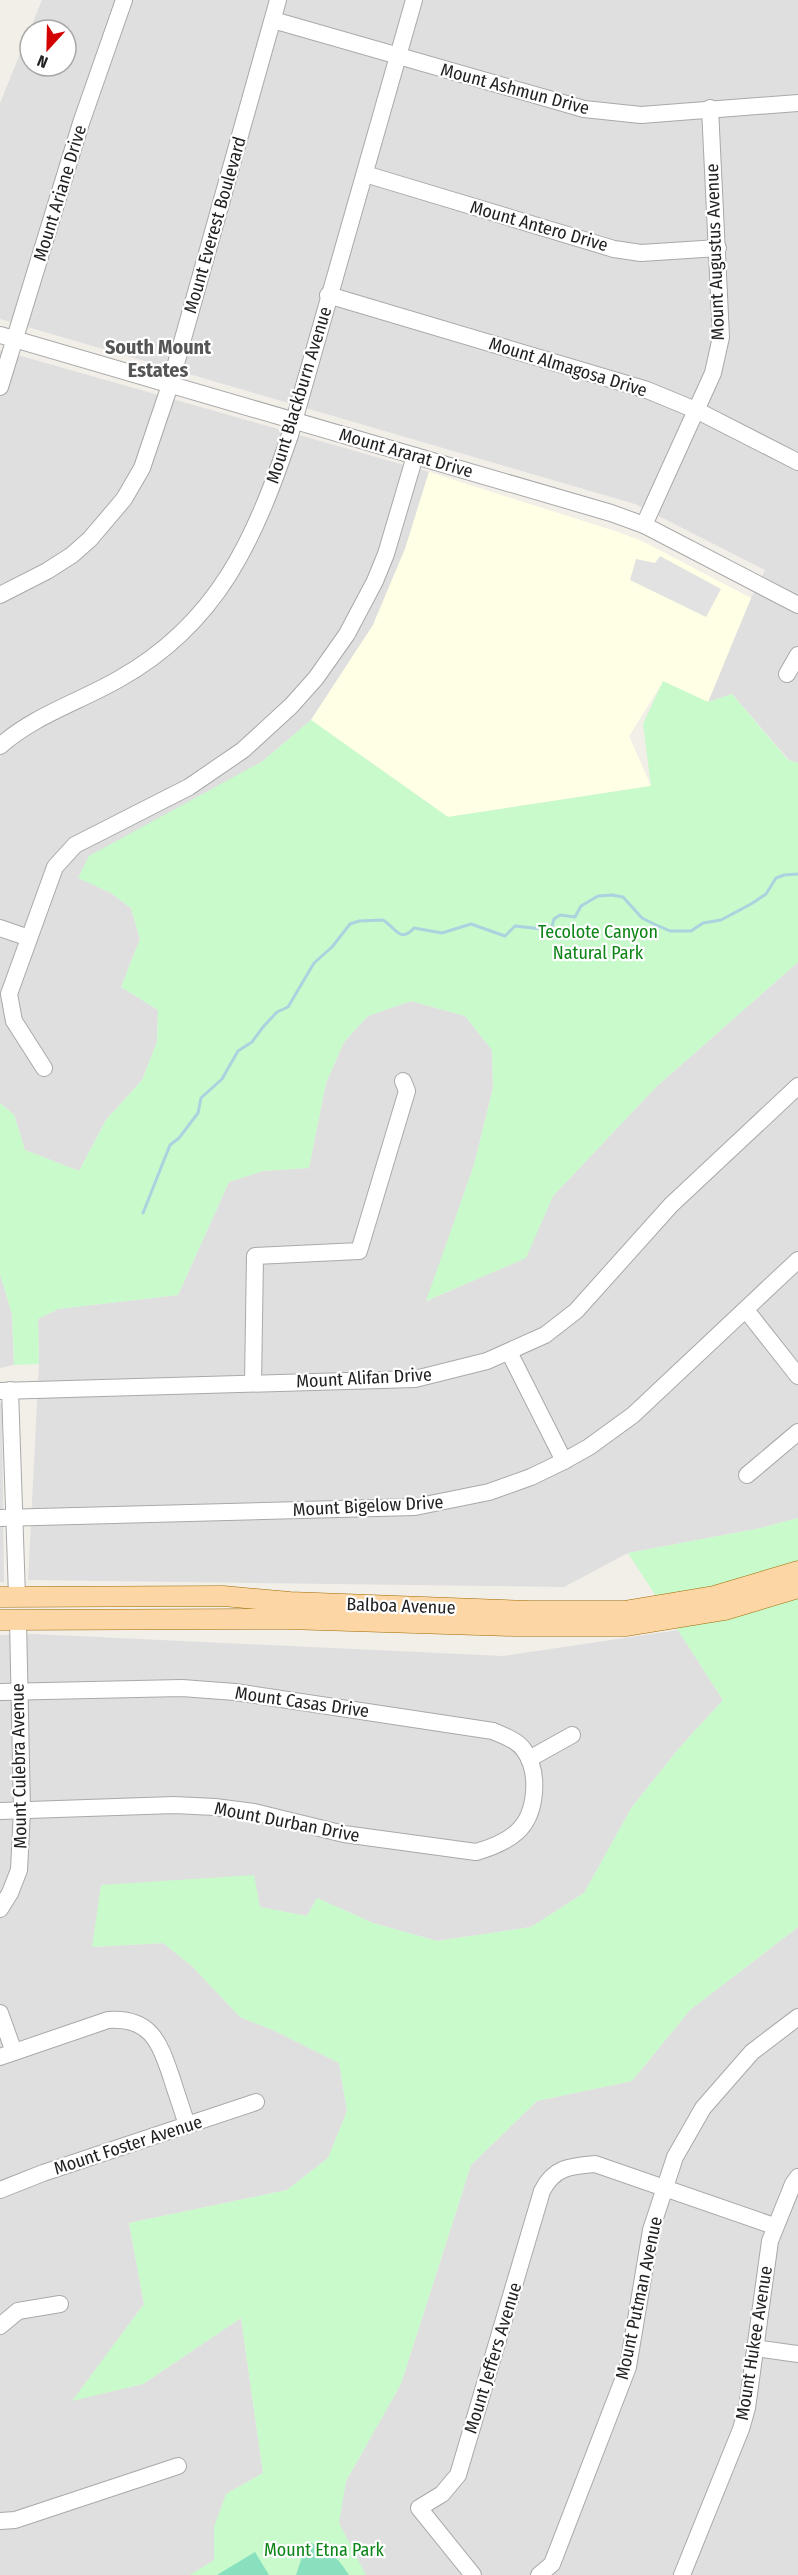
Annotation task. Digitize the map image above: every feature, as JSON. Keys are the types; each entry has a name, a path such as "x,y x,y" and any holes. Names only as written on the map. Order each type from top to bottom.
{"main road":[{"name":"Balboa Avenue","path":"8,1597 223,1596 290,1602 520,1610 624,1611 714,1596 798,1571"},
{"name":"Balboa Avenue","path":"6,1617 287,1619 513,1626 627,1626 725,1610 798,1588"},
{"path":"6,1617 39,1604 76,1595"},
{"path":"6,1617 11,1605 8,1597"}],"street":[{"name":"Mount Ariane Drive","path":"0,387 8,338 124,0"},
{"name":"Mount Everest Boulevard","path":"0,595 72,555 90,539 124,499 142,468 170,385 278,0"},
{"name":"Mount Blackburn Avenue","path":"0,746 30,723 120,679 160,652 196,619 226,584 245,550 274,482 294,421 328,295 414,0"},
{"name":"Mount Ashmun Drive","path":"273,20 584,109 641,115 798,103"},
{"name":"Mount Augustus Avenue","path":"644,525 698,411 713,374 721,337 710,108"},
{"name":"Mount Antero Drive","path":"365,174 614,249 641,253 718,248"},
{"name":"Mount Almagosa Drive","path":"328,295 647,390 698,411 798,462"},
{"name":"Mount Ararat Drive","path":"8,338 611,513 644,525 798,605"},
{"path":"44,1068 14,1021 9,994 55,867 75,845 189,788 243,750 316,678 347,634 375,581 386,554 415,456"},
{"path":"787,674 798,655"},
{"path":"0,928 29,938"},
{"path":"253,1383 255,1256 359,1251 407,1091 403,1081"},
{"name":"Mount Alifan Drive","path":"5,1391 415,1379 465,1368 510,1352 545,1335 576,1311 671,1205 798,1086"},
{"name":"Mount Bigelow Drive","path":"7,1518 415,1507 489,1492 531,1477 564,1461 589,1447 633,1415 798,1260"},
{"path":"746,1310 798,1376"},
{"path":"510,1352 564,1461"},
{"path":"5,1391 8,1597"},
{"path":"747,1475 798,1432"},
{"name":"Mount Culebra Avenue","path":"0,1908 10,1893 19,1870 22,1810 18,1691 6,1617"},
{"name":"Mount Casas Drive","path":"0,1692 182,1688 236,1692 493,1731 514,1741 524,1750 529,1759"},
{"path":"529,1759 572,1735"},
{"name":"Mount Durban Drive","path":"0,1810 174,1805 215,1807 254,1812 344,1834 476,1852 492,1848 500,1843 517,1832 526,1820 536,1789 534,1772 529,1759"},
{"path":"0,2013 7,2055 108,2020 122,2019 134,2022 151,2033 161,2046 187,2125"},
{"name":"Mount Putman Avenue","path":"539,2575 552,2564 628,2367 651,2230 675,2157 703,2108 752,2052 798,2017"},
{"name":"Mount Foster Avenue","path":"0,2190 256,2102"},
{"name":"Mount Jeffers Avenue","path":"473,2575 419,2508 442,2494 458,2475 542,2191 549,2178 571,2166 595,2164 664,2188"},
{"name":"Mount Hukee Avenue","path":"682,2575 741,2429 747,2408 770,2241 774,2226 798,2177"},
{"path":"664,2188 774,2226"},
{"path":"0,2326 18,2311 60,2304"},
{"path":"755,2348 798,2354"},
{"path":"0,2521 15,2520 178,2466"}],"shaded area":[{"path":"42,0 798,0 798,763 789,760 732,694 708,702 765,570 635,504 0,319 0,103 18,59 18,78 78,78 78,18 35,18"},
{"path":"0,350 429,472 405,549 373,625 311,720 263,761 79,878 111,893 131,908 140,939 121,987 158,1010 157,1042 142,1080 106,1120 79,1171 25,1150 14,1115 0,1103"},
{"path":"429,472 642,541 751,598 708,702 663,682 629,736 651,786 448,817 311,720 373,625 405,549"},
{"path":"660,556 721,589 706,617 630,580 636,559 655,563"},
{"path":"798,962 798,1518 761,1528 628,1553 564,1587 28,1580 39,1364 38,1319 58,1309 178,1295 229,1182 263,1171 309,1168 326,1083 344,1042 368,1016 411,1001 465,1016 492,1050 493,1088 474,1165 427,1301 525,1258 553,1196 656,1087"},
{"path":"0,1274 12,1314 14,1365 0,1368"},
{"path":"0,1403 2,1403 4,1582 0,1582"},
{"path":"678,1630 723,1700 680,1747 632,1807 584,1893 531,1927 437,1941 373,1923 317,1898 307,1916 259,1907 254,1876 93,1947 163,1943 193,1967 240,2017 275,2031 339,2063 347,2111 328,2158 287,2190 129,2223 144,2304 73,2400 143,2384 241,2318 263,2473 226,2494 338,2523 346,2481 401,2384 471,2165 537,2101 632,2081 690,2010 798,1927 798,2575 0,2575 0,1635 33,1634 503,1656"}],"green space":[{"name":"Tecolote Canyon Natural Park","path":"663,681 708,702 732,694 788,760 798,763 798,962 656,1087 553,1196 526,1258 426,1301 474,1165 493,1088 492,1050 465,1016 411,1001 368,1016 344,1042 326,1083 309,1168 263,1171 229,1182 178,1295 58,1309 38,1319 39,1364 14,1365 12,1314 0,1274 0,1103 14,1115 25,1150 79,1171 106,1120 142,1080 157,1042 158,1010 121,987 140,939 131,908 111,893 78,878 89,856 263,761 311,720 448,817 651,786 643,724"},
{"name":"Mount Etna Park","path":"798,1518 798,1927 690,2010 632,2081 537,2101 471,2165 401,2384 346,2481 339,2523 366,2575 190,2575 214,2560 214,2527 226,2494 263,2473 241,2318 143,2384 72,2401 144,2304 129,2223 287,2190 328,2158 347,2111 339,2063 275,2031 240,2017 193,1967 163,1943 92,1947 101,1885 254,1875 260,1907 307,1916 317,1898 373,1923 437,1941 531,1927 584,1893 632,1807 680,1747 723,1700 628,1553 761,1528"},
{"name":"Mount Etna Park","path":"307,2542 332,2554 349,2575 296,2575"},
{"path":"255,2552 269,2575 217,2575"}],"waterway":[{"path":"143,1213 170,1145 179,1138 198,1113 201,1098 222,1079 238,1051 252,1042 277,1012 288,1007 314,963 332,947 350,924 359,921 383,920 401,934 409,933 414,928 442,933 471,924 505,936 515,926 551,930 554,919 560,915 575,917 581,906 598,896 612,895 623,897 642,918 654,924 670,931 691,931 703,923 721,920 751,904 766,894 776,878 798,874"}],"district":[{"name":"South Mount Estates","path":"158,358"}]}
